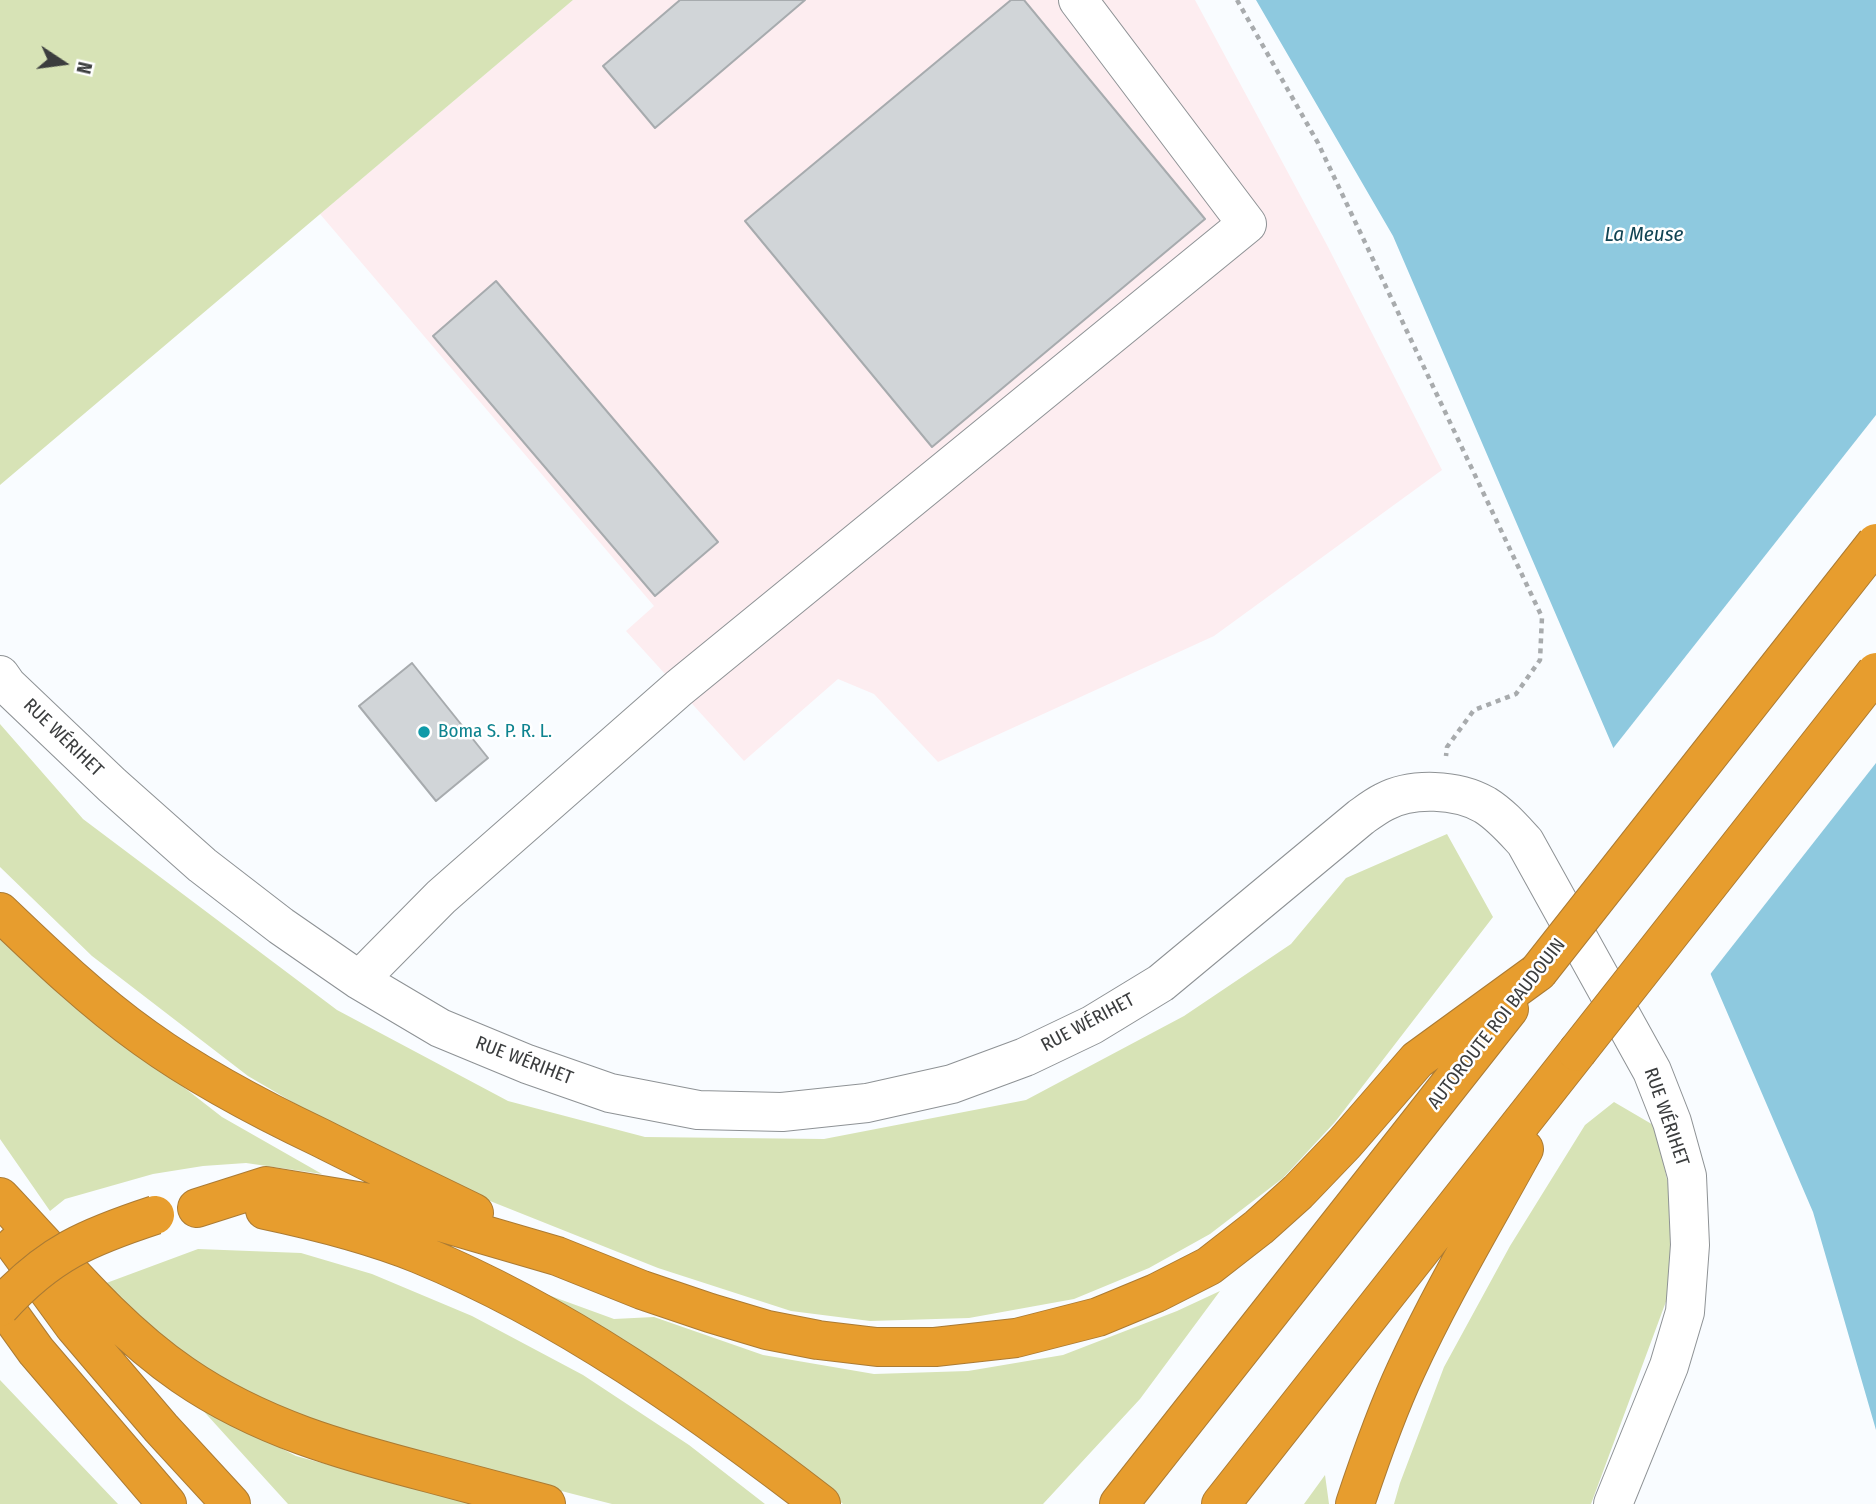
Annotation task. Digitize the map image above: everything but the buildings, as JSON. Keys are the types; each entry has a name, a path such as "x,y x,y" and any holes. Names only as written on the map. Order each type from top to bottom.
{"highway":[{"name":"AUTOROUTE ROI BAUDOUIN","path":"1119,1504 1876,544"},
{"path":"1221,1504 1876,672"},
{"path":"0,912 39,950 144,1038 203,1076 279,1118 557,1256"},
{"path":"197,1208 266,1186 382,1205 557,1256 653,1294 767,1330 818,1340 877,1347 935,1347 1016,1338 1098,1317 1156,1293 1209,1266 1298,1192 1417,1060 1538,972"},
{"path":"1355,1504 1373,1450 1406,1369 1577,1052"},
{"path":"0,1197 112,1316 180,1373 210,1393 278,1427 328,1446 546,1504"},
{"path":"0,1307 18,1287 66,1250 93,1236 155,1215 197,1208 236,1207 303,1218 382,1241 452,1269 530,1308 613,1356 694,1411 821,1504"},
{"path":"0,1223 74,1326 161,1428 231,1504"},
{"path":"0,1301 36,1351 167,1504"}],"street":[{"path":"359,980 441,897 679,688 1247,224 1078,0"},
{"name":"RUE WÉRIHET","path":"0,675 7,685 112,785 202,865 281,926 359,980 440,1028 527,1065 610,1093 698,1111 782,1112 867,1104 952,1084 1025,1057 1091,1026 1161,983 1361,817 1386,801 1418,793 1441,791 1464,795 1484,805 1504,819 1525,842 1652,1071 1672,1122 1687,1176 1690,1245 1685,1312 1669,1366 1613,1504"}],"path":[{"path":"1237,0 1318,143 1542,617 1540,660 1516,694 1474,710 1447,747 1441,791"}],"shaded area":[{"path":"573,0 1195,0 1327,245 1442,470 1214,636 938,762 874,694 838,679 744,761 626,631 654,606 320,214"}],"green space":[{"path":"0,0 573,0 0,485"},
{"path":"0,724 83,819 337,1010 508,1101 645,1137 824,1139 1026,1100 1184,1016 1291,944 1346,878 1447,834 1493,917 1335,1122 1283,1178 1210,1234 1149,1268 1074,1299 969,1318 870,1321 791,1311 658,1268 490,1201 354,1138 248,1076 92,956 0,867"},
{"path":"0,935 114,1033 222,1117 322,1174 246,1163 203,1166 153,1174 65,1199 50,1211 0,1139"},
{"path":"1614,1102 1655,1126 1673,1206 1671,1288 1591,1504 1394,1504 1444,1367 1510,1246 1585,1125"},
{"path":"198,1249 301,1253 372,1274 472,1316 583,1375 689,1445 765,1504 612,1504 359,1439 305,1420 189,1363 101,1285"},
{"path":"529,1288 614,1319 654,1317 763,1355 874,1374 968,1371 1063,1355 1177,1311 1220,1291 1140,1399 1043,1504 843,1504 743,1424"},
{"path":"0,1380 118,1504 0,1504"},
{"path":"198,1405 296,1456 474,1504 288,1504"},
{"path":"1325,1475 1329,1504 1304,1504"}],"water":[{"name":"La Meuse","path":"1256,0 1876,0 1876,1430 1813,1212 1393,236"}],"pier":[{"path":"1876,415 1876,763 1708,977 1611,751"}],"place":[{"name":"Boma S. P. R. L.","path":"424,732"}]}
